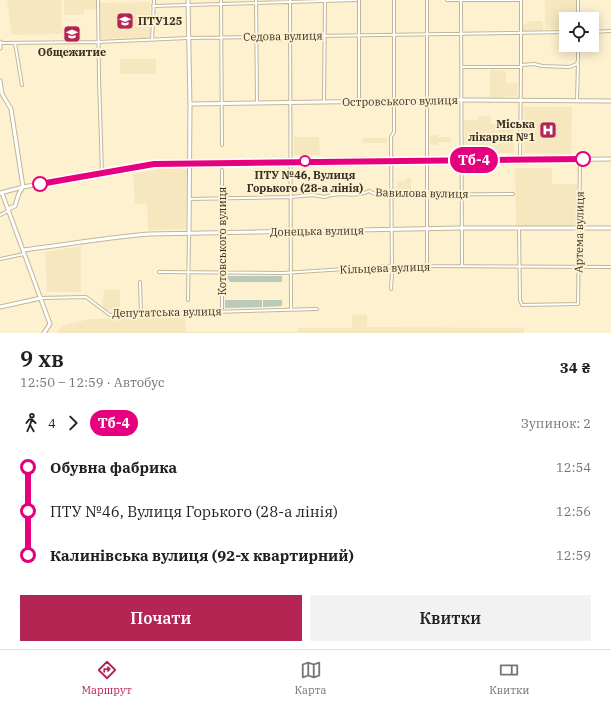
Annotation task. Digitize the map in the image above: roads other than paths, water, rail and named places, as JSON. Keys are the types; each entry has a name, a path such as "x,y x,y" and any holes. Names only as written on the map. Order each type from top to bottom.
{"street":[{"path":"98,0 102,174"},
{"path":"152,40 154,0"},
{"path":"188,0 190,104 188,300"},
{"path":"221,0 223,103 222,144"},
{"path":"324,0 324,102"},
{"path":"153,6 221,4 256,1 358,0 359,101"},
{"path":"390,289 392,266 391,138 394,132 394,0"},
{"path":"426,0 427,266"},
{"path":"447,0 521,0 520,160"},
{"path":"461,0 462,266"},
{"path":"578,0 578,12"},
{"path":"256,1 257,102"},
{"path":"290,1 291,309"},
{"name":"Седова вулиця","path":"0,42 98,42 222,37 559,32"},
{"path":"599,32 611,32"},
{"path":"0,42 0,48"},
{"path":"15,43 22,85"},
{"path":"578,52 578,100"},
{"path":"461,66 521,66 534,64 542,66 569,67 577,64 578,60"},
{"path":"0,81 2,94 11,109 23,187"},
{"name":"Островського вулиця","path":"190,104 461,100 611,101"},
{"name":"Артема вулиця","path":"520,266 520,300 522,305 578,304 580,159"},
{"path":"44,333 50,324 1,193 23,187 154,164 190,162 611,159"},
{"name":"Котовського вулиця","path":"222,170 222,312"},
{"path":"0,215 15,206 18,192 23,187"},
{"name":"Вавилова вулиця","path":"189,199 290,197 313,195 325,198 330,195 363,195 368,191 374,194 391,195 513,194"},
{"name":"Донецька вулиця","path":"24,252 119,237 189,233 461,228 611,228"},
{"path":"519,228 520,266"},
{"path":"0,259 24,252"},
{"name":"Кільцева вулиця","path":"159,272 291,272 392,266 611,267"},
{"path":"140,282 141,314"},
{"name":"Депутатська вулиця","path":"0,306 41,298 86,297 95,306 110,315 317,309"}],"place":[{"name":"ПТУ125","path":"125,21"},
{"name":"Общежитие","path":"72,34"},
{"name":"Міська лікарня №1","path":"548,130"},
{"name":"ПТУ №46, Вулиця Горького (28-а лінія)","path":"305,161"}]}
